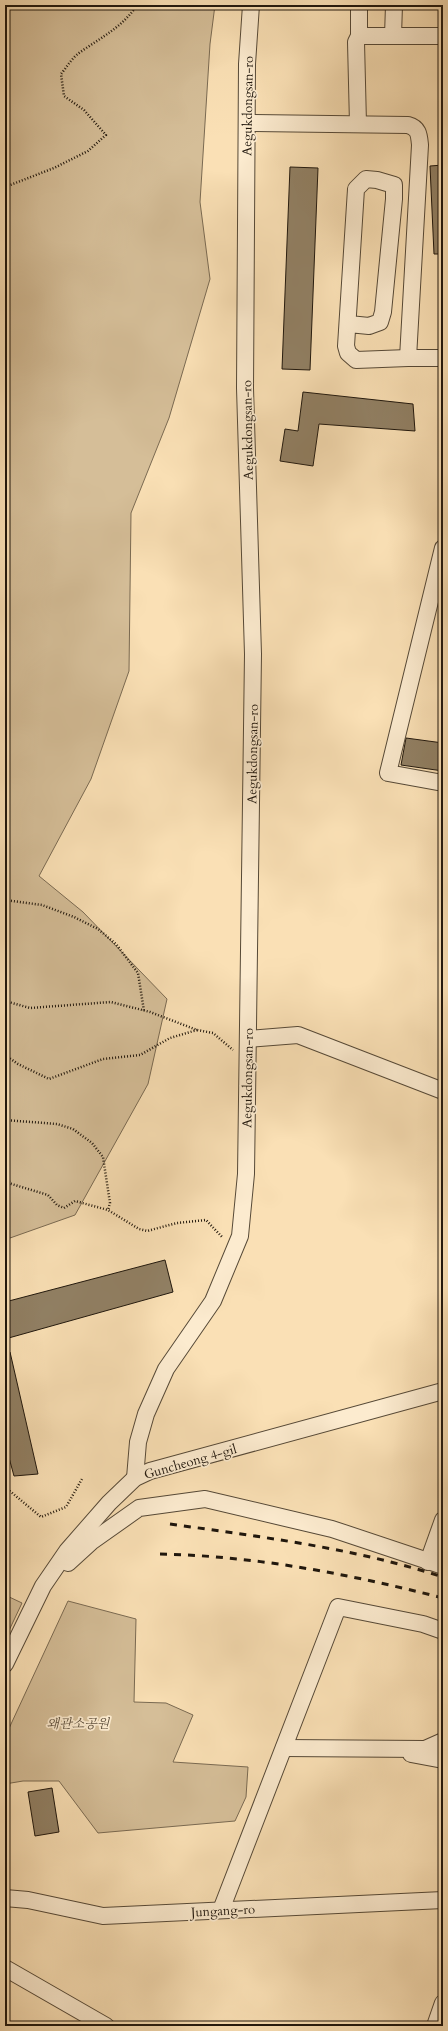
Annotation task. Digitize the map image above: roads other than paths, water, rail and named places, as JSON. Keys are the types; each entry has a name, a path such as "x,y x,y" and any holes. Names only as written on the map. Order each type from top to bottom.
{"street":[{"name":"Aegukdongsan-ro","path":"135,1478 138,1442 146,1414 166,1369 212,1301 240,1236 246,1174 253,654 245,388 247,64 251,5"},
{"path":"358,124 356,42 359,36 359,5"},
{"path":"393,36 394,5"},
{"path":"359,36 443,36"},
{"path":"247,123 408,125 413,126 418,131 420,145 408,358"},
{"path":"348,324 369,326 380,322 383,312 394,200 394,185 377,180 366,179 356,189 346,346 348,353 356,360 443,358"},
{"path":"443,548 388,773 443,783"},
{"path":"248,1045 298,1035 443,1090"},
{"name":"Guncheong 4-gil","path":"5,1664 43,1586 68,1550 109,1503 135,1478 150,1471 443,1391"},
{"path":"43,1586 91,1542 139,1508 205,1499 332,1528 443,1566"},
{"path":"428,1562 443,1520"},
{"path":"221,1910 338,1608 424,1624 443,1631"},
{"path":"284,1748 425,1749 443,1741"},
{"path":"382,1749 443,1760"},
{"name":"Jungang-ro","path":"5,1898 28,1900 103,1916 443,1900"},
{"path":"5,1968 106,2026"},
{"path":"435,2026 443,2003"}],"railway":[{"path":"170,1524 308,1544 376,1558 443,1577"},
{"path":"160,1554 196,1555 267,1562 373,1581 443,1598"}],"park label":[{"name":"왜관소공원","path":"78,1723"}]}
